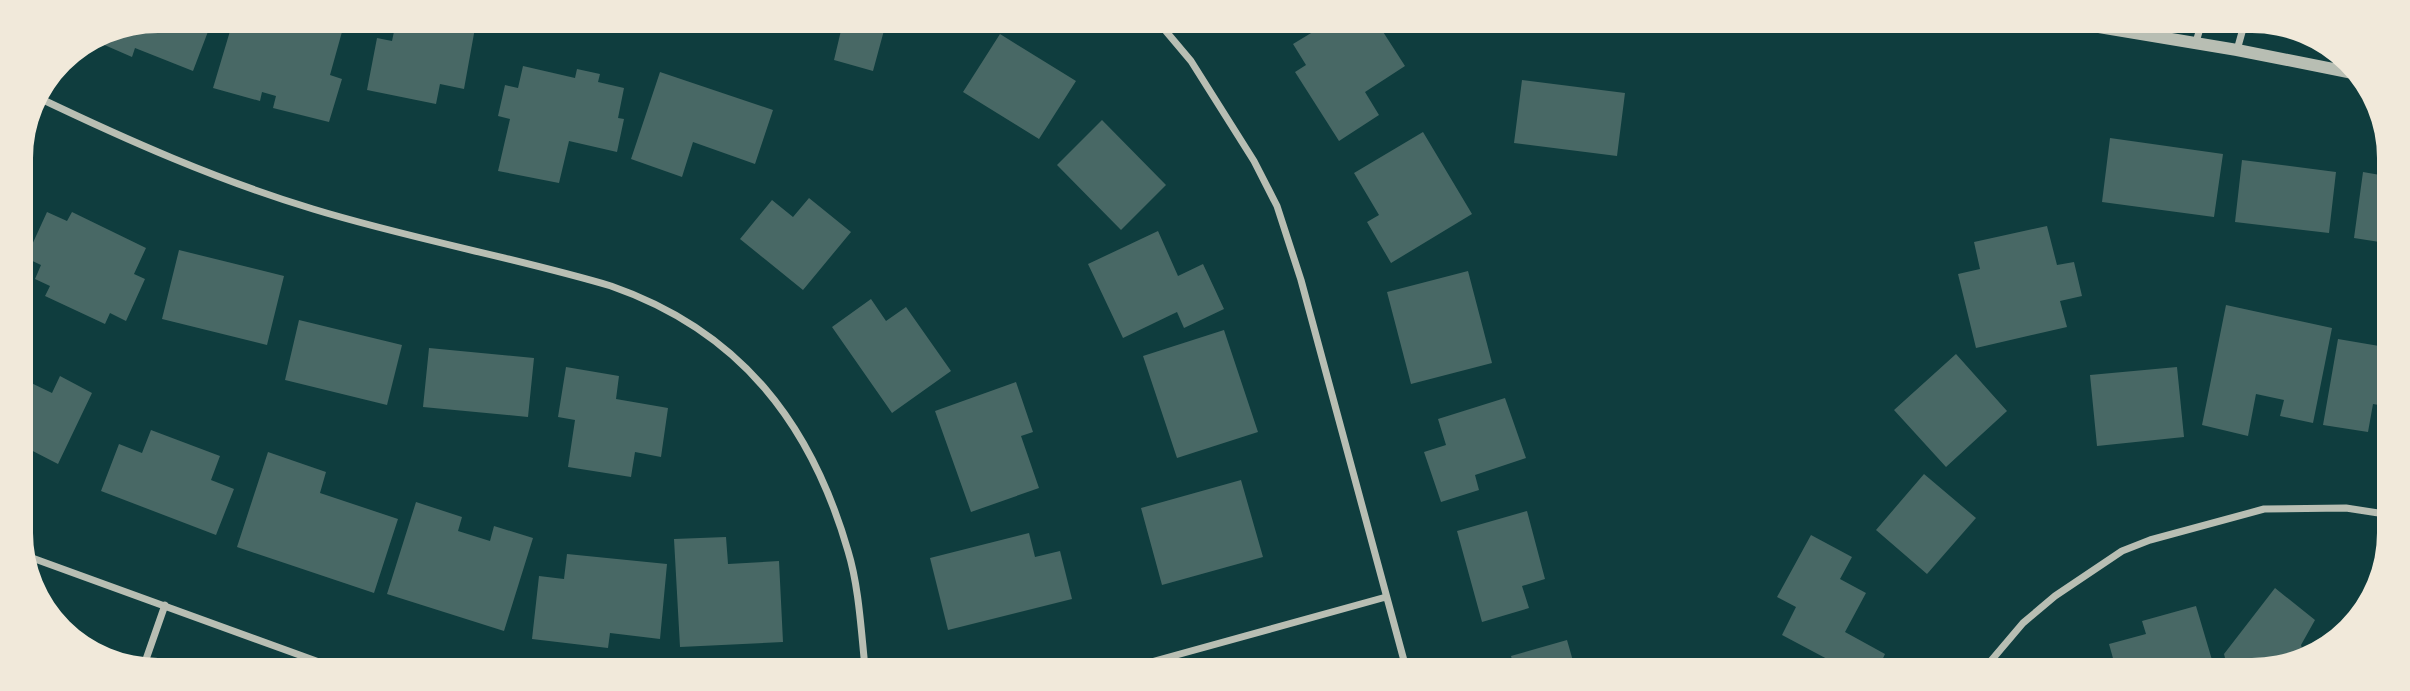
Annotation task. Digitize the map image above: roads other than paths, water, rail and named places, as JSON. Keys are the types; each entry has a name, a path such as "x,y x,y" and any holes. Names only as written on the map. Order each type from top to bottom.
{"street":[{"path":"1167,33 1191,61 1254,161 1277,206 1309,307 1403,657"},
{"path":"2138,33 2341,71"},
{"path":"2196,42 2199,33"},
{"path":"2237,50 2242,33"},
{"path":"47,102 135,144 233,183 315,210 611,286 648,299 709,335 770,391 800,434 821,475 849,553 864,658"},
{"path":"1994,657 2022,623 2055,596 2122,551 2150,540 2264,509 2335,508 2377,513"},
{"path":"37,560 308,658"},
{"path":"1167,658 1386,597"},
{"path":"147,657 164,606"}]}
